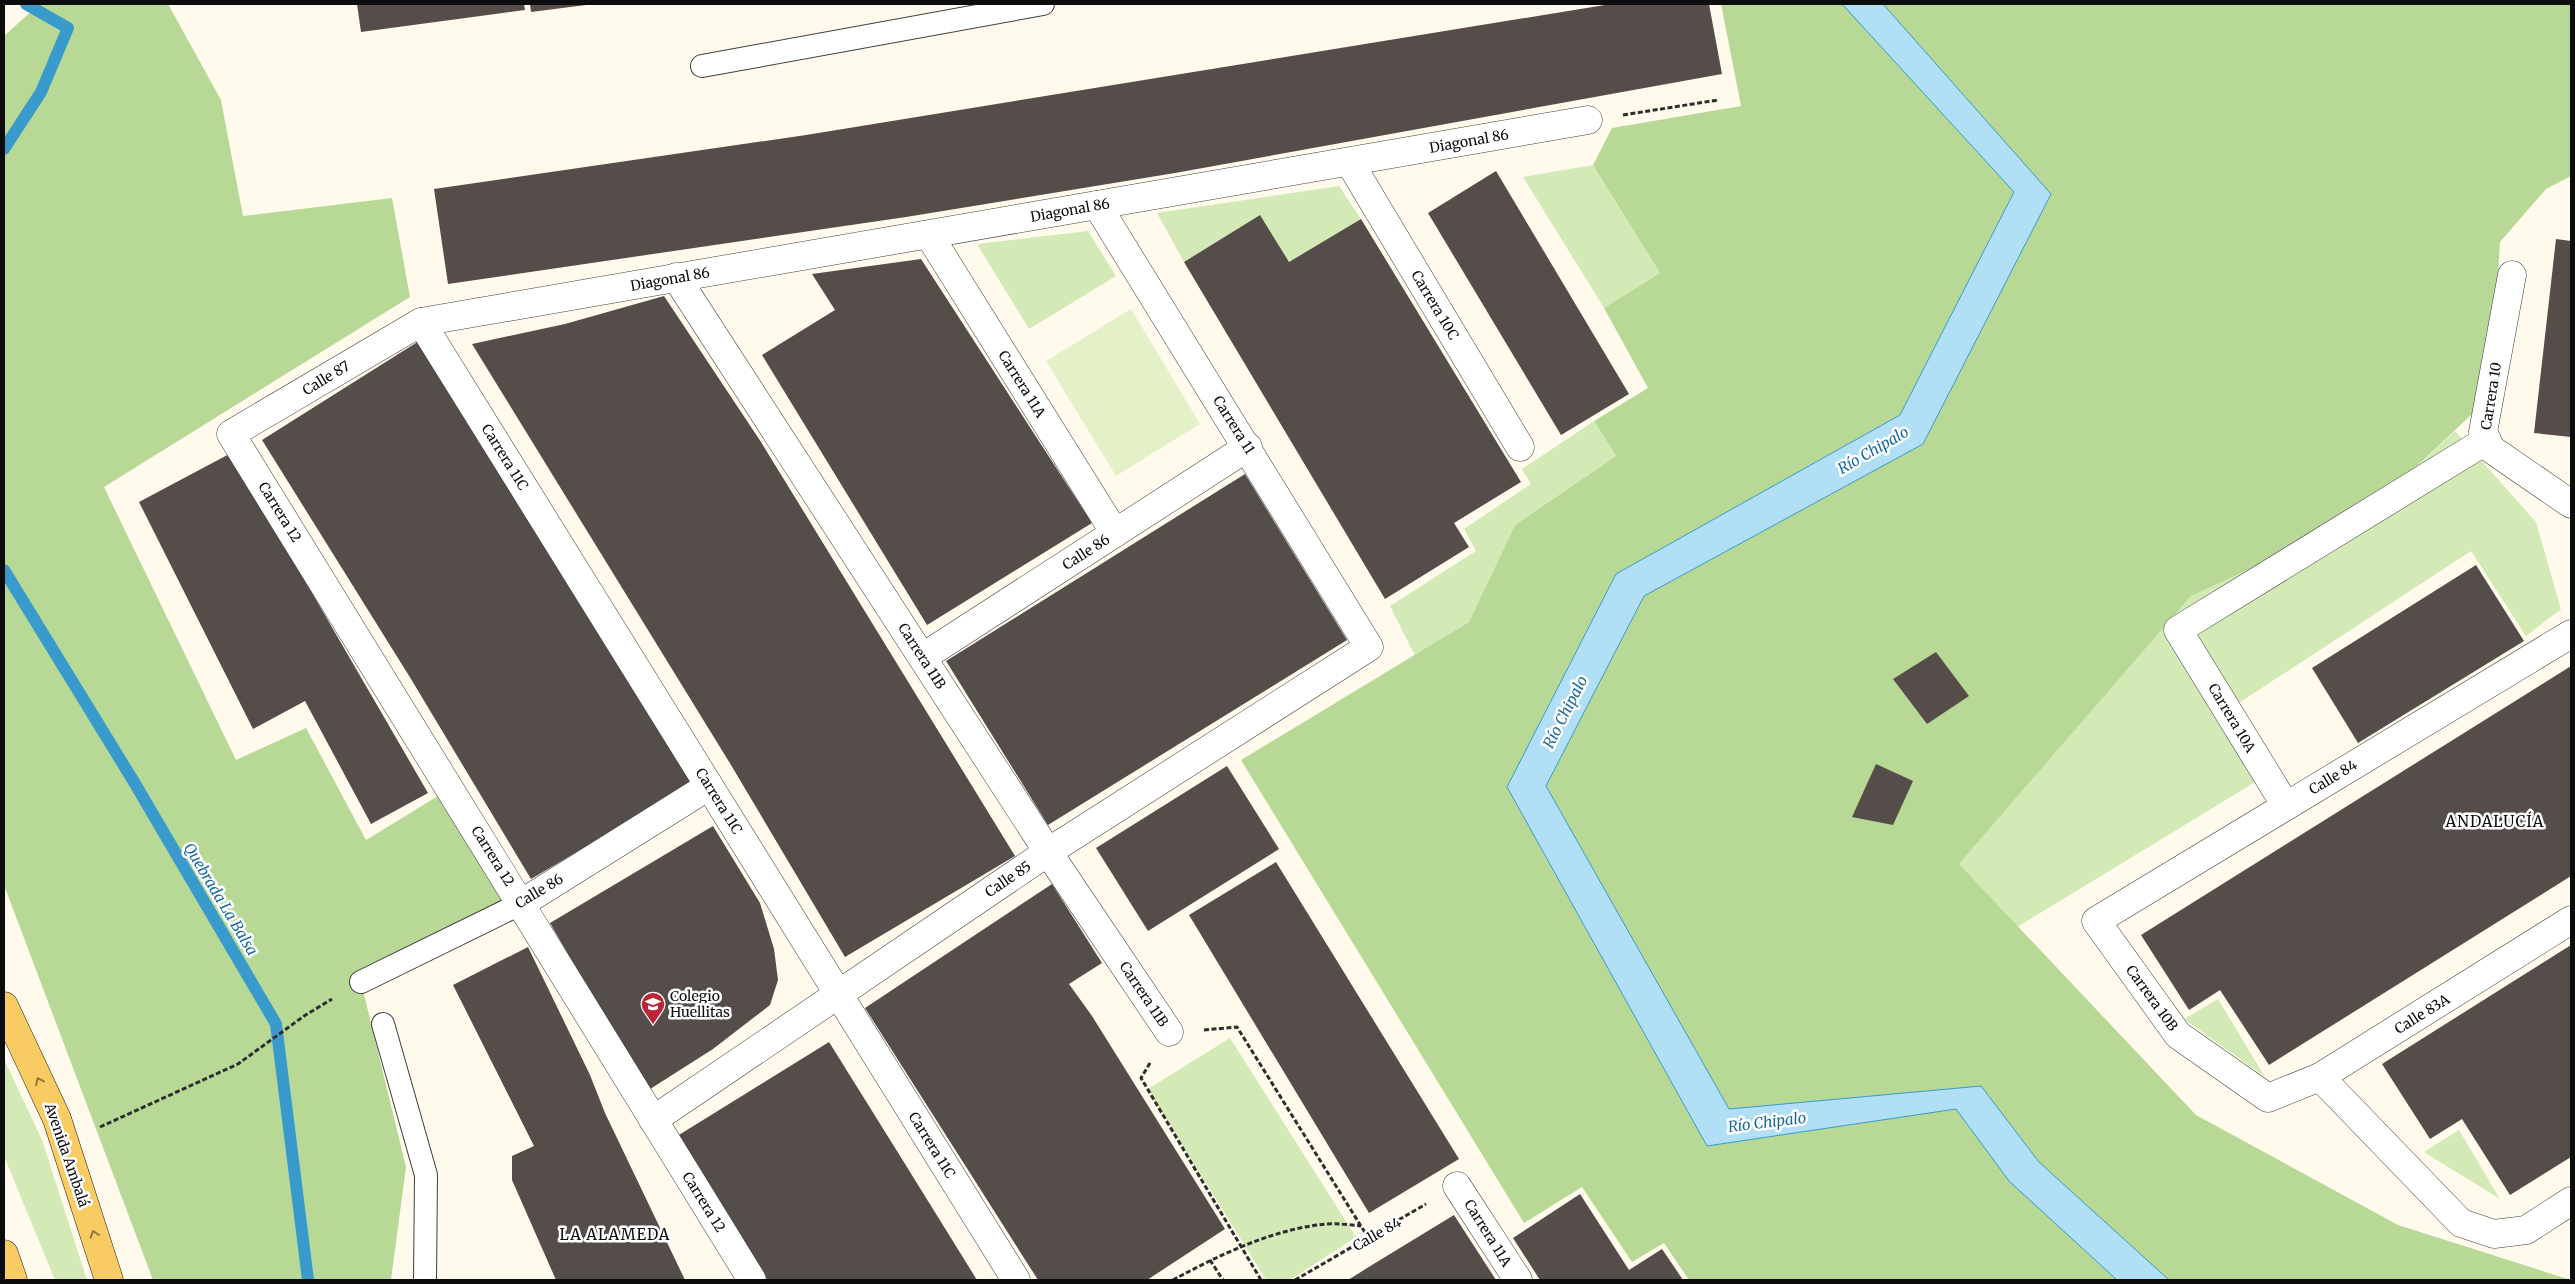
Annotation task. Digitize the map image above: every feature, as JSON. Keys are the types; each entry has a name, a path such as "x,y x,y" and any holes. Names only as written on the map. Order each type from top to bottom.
{"main road":[{"name":"Avenida Ambalá","path":"4,1006 57,1119 109,1280"},
{"path":"4,1254 13,1280"}],"street":[{"name":"Diagonal 86","path":"421,322 1350,163 1588,120"},
{"name":"Carrera 10C","path":"1350,163 1520,447"},
{"name":"Carrera 11","path":"1098,205 1369,647"},
{"name":"Carrera 11A","path":"929,235 1116,533"},
{"name":"Carrera 10","path":"2512,276 2483,432 2491,449 2571,504"},
{"name":"Carrera 11B","path":"676,278 1048,852 1169,1032"},
{"name":"Calle 87","path":"231,434 421,322"},
{"name":"Carrera 11C","path":"421,322 1016,1280"},
{"name":"Carrera 12","path":"231,434 522,902 752,1280"},
{"name":"Carrera 10A","path":"2286,806 2178,630 2487,440"},
{"name":"Calle 86","path":"923,657 1248,448"},
{"name":"Calle 84","path":"2096,921 2571,634"},
{"name":"Calle 85","path":"653,1120 1048,852 1369,647"},
{"name":"Calle 86","path":"522,902 709,786"},
{"name":"Calle 83A","path":"2268,1098 2320,1077 2571,920"},
{"name":"Carrera 10B","path":"2096,921 2178,1035 2268,1098"},
{"path":"2320,1077 2461,1223 2494,1234 2526,1230 2571,1201"},
{"name":"Carrera 11A","path":"1457,1186 1518,1280"}],"lane":[{"path":"702,66 1043,4"},
{"name":"Calle 86","path":"361,982 522,902"},
{"path":"383,1024 426,1175 425,1280"}],"path":[{"path":"1588,120 1718,100"},
{"path":"65,1143 238,1064 304,1016"},
{"path":"1260,1280 1141,1078 1169,1032 1237,1027 1369,1239"},
{"name":"Calle 84","path":"1295,1280 1369,1239 1457,1186"},
{"path":"1173,1280 1210,1260 1278,1234 1327,1224 1361,1226"},
{"path":"1210,1260 1224,1280"}],"green space":[{"path":"17,4 168,4 221,100 243,216 392,198 410,297 104,487 236,760 306,728 366,840 451,788 522,903 361,982 406,1167 391,1280 153,1280 4,885 4,36 34,9"},
{"path":"1721,4 2571,4 2571,176 2546,189 2500,242 2490,397 2363,517 2191,596 1959,864 2196,1115 2398,1225 2571,1280 1689,1280 1664,1243 1632,1262 1582,1187 1524,1223 1241,760 1469,622 1515,525 1616,456 1594,421 1648,388 1604,308 1660,273 1593,165 1612,128 1741,106"},
{"path":"1593,165 1660,273 1604,308 1523,177"},
{"path":"1339,186 1361,219 1289,262 1260,215 1184,262 1157,213"},
{"path":"1088,231 1116,276 1029,329 977,244"},
{"path":"1131,309 1200,424 1116,476 1046,361"},
{"path":"1594,421 1616,456 1515,525 1469,622 1415,656 1390,606 1476,551 1464,529 1531,484 1522,469"},
{"path":"2455,431 2536,522 2561,609 2526,636 2471,551 2216,718 2257,781 2017,927 1959,864 2191,596 2363,517"},
{"path":"2218,999 2265,1077 2184,1019"},
{"path":"1230,1038 1356,1237 1290,1280 1266,1280 1148,1089"},
{"path":"4,1059 42,1140 87,1280 55,1280 4,1156"},
{"path":"2459,1130 2500,1199 2424,1152"}],"water":[{"name":"Río Chipalo","path":"1842,4 1883,4 2051,194 1923,444 1644,596 1546,786 1729,1109 1981,1086 2039,1162 2169,1280 2117,1280 2009,1181 1956,1109 1707,1146 1507,787 1616,574 1900,415 2014,192"}],"building":[{"path":"357,4 524,4 525,10 361,32"},
{"path":"530,4 586,4 586,5 531,12"},
{"path":"1611,4 1709,4 1722,74 1175,173 906,217 448,284 434,189 806,135"},
{"path":"1496,171 1629,394 1561,435 1428,213"},
{"path":"1260,215 1289,262 1361,219 1521,482 1454,523 1469,547 1385,599 1184,262"},
{"path":"2556,239 2571,241 2571,437 2534,433"},
{"path":"921,259 1092,523 927,625 762,355 835,310 812,274"},
{"path":"664,296 761,442 1015,856 845,957 731,765 472,344 565,324"},
{"path":"419,341 631,682 692,784 531,879 411,679 262,440"},
{"path":"233,452 264,510 428,793 371,824 305,701 253,729 139,502"},
{"path":"1245,474 1347,640 1048,825 946,661"},
{"path":"2476,565 2524,641 2358,743 2312,668"},
{"path":"1936,652 1969,696 1927,724 1893,679"},
{"path":"2571,666 2571,876 2269,1065 2220,990 2189,1010 2141,935"},
{"path":"1876,764 1913,781 1893,825 1852,817"},
{"path":"1227,766 1279,849 1148,931 1096,848"},
{"path":"713,826 760,903 774,949 778,980 770,1005 713,1049 647,1091 550,923"},
{"path":"1276,862 1459,1159 1369,1213 1189,915"},
{"path":"1052,884 1102,963 1069,984 1092,1016 1225,1229 1147,1280 1038,1280 865,1008"},
{"path":"2571,945 2571,1157 2510,1195 2462,1119 2430,1139 2382,1064"},
{"path":"528,947 685,1280 556,1280 512,1180 512,1156 534,1146 453,985"},
{"path":"829,1042 977,1280 762,1280 674,1138"},
{"path":"1580,1194 1629,1270 1662,1249 1683,1280 1540,1280 1513,1238"},
{"path":"1454,1215 1496,1280 1348,1280 1372,1265"}],"waterway":[{"path":"4,149 41,92 68,28 26,4"},
{"name":"Quebrada La Balsa","path":"4,570 134,782 276,1024 308,1280"}],"place":[{"name":"Colegio Huellitas","path":"653,1025"}],"district":[{"name":"ANDALUCÍA","path":"2495,821"},
{"name":"LA ALAMEDA","path":"615,1234"}]}
